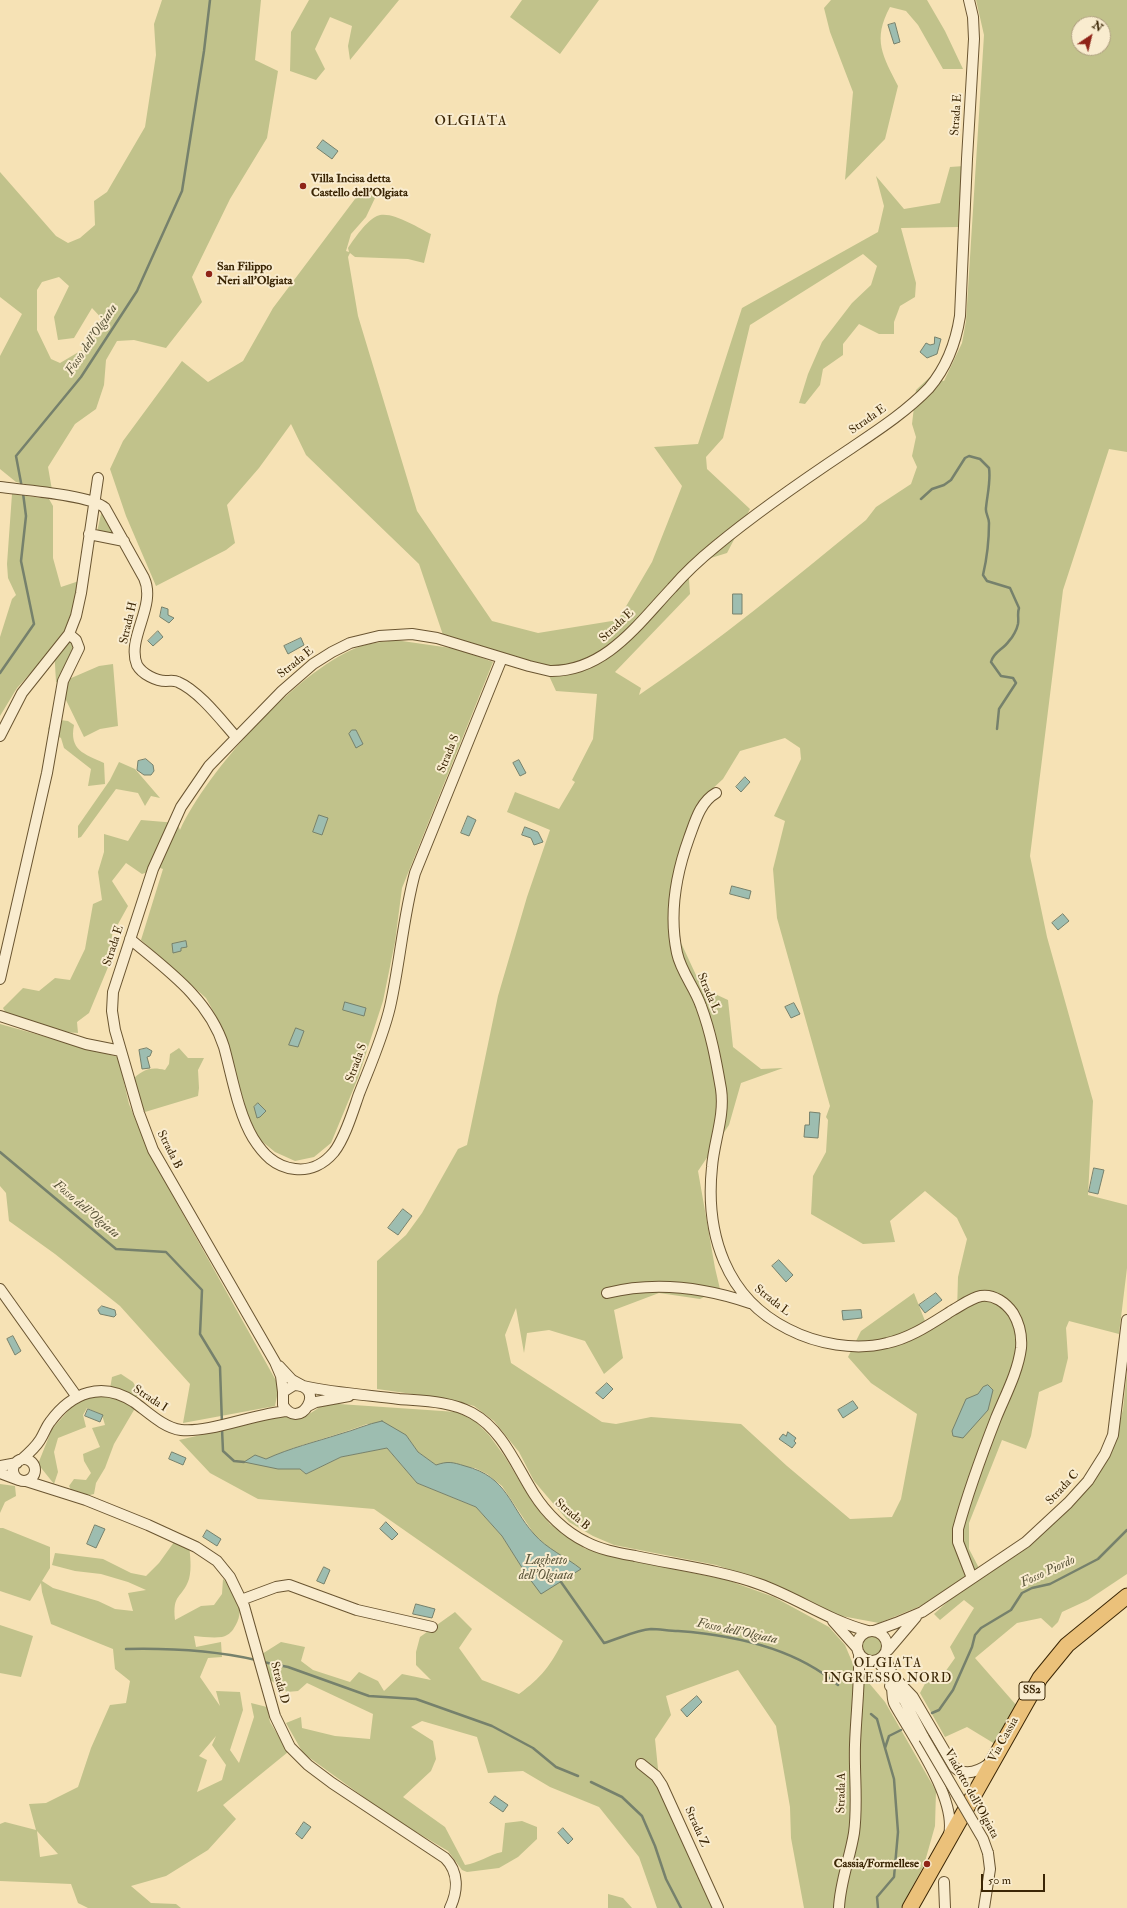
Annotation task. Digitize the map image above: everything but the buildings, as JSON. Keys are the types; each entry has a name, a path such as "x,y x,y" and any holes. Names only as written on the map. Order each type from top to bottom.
{"main road":[{"name":"Via Cassia","path":"910,1908 1034,1687 1052,1662 1067,1645 1127,1596"}],"street":[{"name":"Strada E","path":"121,1051 112,1017 115,986 153,869 173,823 202,775 236,737 282,691 313,664 332,652 358,641 394,634 424,636 540,669 560,671 587,664 620,644 672,588 716,546 888,422 918,398 936,378 944,365 955,340 961,306 974,39 973,17 969,0"},
{"path":"0,736 22,693 69,634 76,616 98,478"},
{"path":"0,487 94,501"},
{"name":"Strada H","path":"94,501 108,511 149,590 137,640 136,655 139,667 144,673 157,680 174,681 183,685 205,704 236,737"},
{"path":"89,534 124,541"},
{"path":"0,979 48,765 63,681 79,648 76,640 69,634"},
{"name":"Strada S","path":"130,939 186,986 210,1017 223,1046 246,1123 252,1136 263,1152 280,1165 296,1169 313,1168 325,1161 339,1144 358,1098 389,1009 398,966 407,902 415,873 502,658"},
{"name":"Strada L","path":"716,794 706,800 700,811 680,868 674,901 675,935 680,962 698,997 710,1036 721,1090 722,1110 711,1180 714,1226 731,1278 738,1288 752,1303 774,1321 803,1336 838,1344 865,1346 881,1345 905,1338 978,1297 984,1296 994,1298 1009,1308 1020,1330 1021,1342 1019,1358 958,1529 958,1542 972,1578"},
{"path":"0,1016 92,1046 121,1051"},
{"name":"Strada B","path":"121,1051 139,1113 156,1156 275,1362 280,1376 283,1394"},
{"path":"607,1293 622,1289 652,1286 689,1288 723,1294 752,1303"},
{"path":"2,1294 77,1397"},
{"name":"Strada C","path":"871,1631 902,1621 922,1612 1031,1538 1081,1489 1102,1460 1110,1442 1114,1426 1127,1320"},
{"name":"Strada B","path":"275,1362 292,1380 303,1386 438,1403 462,1409 476,1416 490,1427 505,1445 543,1506 559,1523 585,1542 602,1549 692,1567 758,1584 797,1600 830,1618 871,1631"},
{"path":"290,1386 303,1386 309,1393 310,1397 308,1406 302,1412 292,1413 288,1411 283,1404 283,1394 290,1386"},
{"name":"Strada I","path":"19,1462 40,1441 50,1422 64,1406 77,1397 93,1392 110,1391 129,1399 163,1423 176,1429 204,1428 267,1413 288,1411"},
{"name":"Strada I","path":"267,1413 280,1402 283,1394"},
{"name":"Strada B","path":"308,1406 316,1402 359,1394"},
{"name":"Strada I","path":"35,1470 40,1441"},
{"path":"0,1466 28,1460 35,1470 32,1478 23,1480 15,1476 14,1470 19,1462"},
{"name":"Strada D","path":"35,1470 44,1482 58,1491"},
{"name":"Strada D","path":"0,1472 58,1491 148,1525 203,1551 222,1567 230,1577 241,1600 279,1727 290,1747 299,1757 339,1788 428,1845 448,1861 455,1874 457,1886 450,1908"},
{"path":"241,1600 276,1587 288,1586 357,1610 432,1627"},
{"name":"Strada C","path":"880,1657 922,1612"},
{"name":"Strada B","path":"830,1618 858,1651"},
{"path":"859,1676 880,1657 888,1644 883,1635 871,1631 861,1636 858,1651 862,1657 880,1657"},
{"name":"Strada A","path":"839,1908 842,1883 854,1834 856,1801 855,1745 859,1676 858,1651"},
{"path":"880,1657 889,1678 897,1687 913,1697 957,1769 966,1773 975,1772 994,1759"},
{"path":"897,1687 893,1702 928,1762 945,1800 950,1820 948,1839"},
{"name":"Viadotto dell'Olgiata","path":"897,1687 924,1738 983,1839 988,1853 990,1869 984,1908"},
{"name":"Strada Z","path":"641,1764 656,1776 662,1785 718,1908"},
{"path":"944,1882 945,1908"}],"green space":[{"path":"162,0 261,0 255,60 278,71 267,138 230,199 192,277 202,302 166,348 134,340 117,341 106,360 104,385 96,409 75,424 48,467 52,490 16,482 0,469 0,356 22,314 0,297 0,172 56,236 68,243 80,238 95,225 94,201 107,192 145,127 156,55 154,24","holes":["59,277 69,286 54,317 58,340 74,338 92,308 106,323 82,350 60,363 51,359 37,330 37,290 42,282"]},
{"path":"309,0 399,0 350,60 348,46 352,26 330,17 315,49 325,69 316,80 290,71 291,32"},
{"path":"522,0 599,0 560,54 510,17"},
{"path":"831,0 927,0 945,31 963,69 943,69 918,25 906,11 890,7 882,29 881,39 884,57 898,86 885,139 845,180 853,92 830,32 824,8"},
{"path":"976,0 1127,0 1127,452 1109,449 1063,590 1030,856 1047,937 1093,1101 1088,1195 1127,1205 1127,1268 1119,1334 1069,1321 1066,1328 1068,1358 1062,1382 1039,1392 1031,1436 1026,1449 1002,1440 969,1523 969,1549 979,1568 923,1605 879,1623 836,1615 776,1585 716,1565 614,1545 593,1536 569,1522 534,1481 519,1452 494,1421 474,1406 448,1399 377,1389 377,1261 406,1235 422,1213 458,1149 467,1145 498,996 527,897 550,830 507,812 515,792 559,809 575,782 572,780 593,739 597,694 556,691 544,665 443,635 419,564 306,455 291,424 259,468 227,505 235,543 226,550 156,586 126,516 110,469 123,441 182,361 208,382 243,361 273,308 364,187 375,198 366,217 351,234 346,251 349,252 348,248 361,230 369,221 377,216 390,215 397,217 431,234 424,263 408,259 355,257 350,253 348,257 358,316 417,511 492,621 538,633 618,620 652,562 682,486 654,447 698,444 742,308 878,232 884,206 876,176 904,209 940,203 950,167 964,166 962,201 958,227 901,228 916,283 915,297 900,306 894,322 894,334 879,334 859,324 843,344 843,355 823,369 820,385 805,404 799,403 808,374 822,342 852,303 871,285 877,266 863,254 750,325 723,438 706,457 707,469 750,509 727,553 688,565 690,594 615,672 641,688 639,695 726,632 866,520 876,507 911,484 917,467 912,456 916,437 912,424 916,390 930,377 944,381 962,343 966,321 984,35","holes":["785,738 800,748 801,759 774,816 785,821 773,869 777,918 830,1106 826,1117 828,1120 826,1152 813,1176 811,1214 863,1244 895,1242 890,1221 925,1191 957,1218 967,1239 958,1277 957,1312 925,1321 914,1293 861,1331 848,1357 871,1383 917,1414 901,1499 892,1517 850,1519 787,1466 741,1424 651,1417 616,1424 602,1422 511,1363 505,1335 516,1308 524,1353 527,1333 549,1330 585,1341 604,1374 623,1358 614,1310 659,1293 700,1299 720,1289 698,1171 729,1125 741,1083 783,1068 761,1069 733,1047 728,1000 702,988 669,917 685,843 698,802 723,779 740,751"]},
{"path":"12,494 49,499 53,506 53,558 61,587 79,581 69,628 80,654 65,664 64,684 56,682 54,647 17,688 0,716 0,637 12,599 16,595 8,578 7,564"},
{"path":"101,514 104,515 116,535 97,532"},
{"path":"395,640 458,649 493,662 402,888 395,942 383,1001 358,1078 331,1143 314,1157 295,1161 275,1152 259,1139 248,1115 221,1025 206,998 141,940 163,869 160,868 142,874 126,863 112,881 128,906 112,935 111,960 89,1013 77,1022 78,1033 22,1029 8,1017 3,1008 23,988 39,991 55,978 70,980 85,949 93,904 102,900 98,872 104,852 104,834 128,841 141,820 177,823 180,830 193,806 232,753 281,701 307,679 332,661 356,648"},
{"path":"113,664 118,726 100,729 84,737 65,698 69,679 99,666"},
{"path":"52,719 68,721 74,725 73,733 76,746 84,754 104,763 105,784 88,786 91,769 64,748 61,738 51,733 48,729"},
{"path":"119,762 135,769 160,798 151,796 145,806 138,793 116,789 81,837 78,838 78,826 110,780"},
{"path":"0,1024 118,1057 129,1104 150,1155 279,1386 275,1406 183,1423 190,1384 120,1306 55,1254 9,1221 6,1193 0,1186"},
{"path":"179,1048 188,1058 204,1058 198,1070 198,1096 145,1112 131,1081 146,1070 155,1068 165,1070 169,1064 170,1054"},
{"path":"1127,1371 1127,1574 1088,1600 1062,1612 1058,1622 1052,1628 1041,1618 1017,1623 975,1658 1017,1706 995,1744 967,1727 945,1737 920,1693 927,1680 940,1679 955,1658 950,1647 974,1608 964,1600 940,1620 934,1614 967,1584 1006,1562 1057,1518 1116,1439 1123,1409"},
{"path":"121,1374 133,1382 138,1391 134,1410 114,1444 105,1468 96,1483 94,1494 86,1496 74,1495 69,1486 74,1479 86,1480 91,1473 84,1461 83,1454 100,1447 92,1428 105,1425 102,1415 87,1408 83,1415 86,1427 58,1438 54,1452 58,1472 54,1484 38,1464 52,1429 76,1402 110,1389 112,1377"},
{"path":"324,1403 457,1412 475,1421 489,1435 505,1457 533,1503 550,1524 584,1548 605,1555 727,1580 774,1597 829,1627 845,1645 853,1664 885,1702 936,1791 935,1826 924,1865 901,1908 804,1908 791,1838 790,1807 776,1726 738,1670 666,1696 671,1715 655,1739 659,1779 717,1908 657,1908 639,1857 599,1807 550,1787 523,1771 488,1773 477,1737 422,1721 411,1727 433,1741 436,1759 431,1771 403,1797 445,1827 465,1865 475,1863 502,1852 505,1823 522,1821 537,1827 537,1839 518,1857 499,1868 467,1872 462,1870 448,1851 391,1817 303,1753 286,1723 301,1717 302,1728 335,1736 370,1739 373,1714 307,1683 298,1691 287,1692 269,1679 262,1654 281,1642 305,1647 301,1661 313,1670 350,1682 359,1672 378,1681 384,1691 402,1674 431,1680 416,1665 416,1652 420,1637 455,1612 472,1629 459,1648 482,1680 519,1694 534,1682 545,1670 563,1641 374,1509 258,1499 210,1473 179,1440 283,1416 301,1417 310,1414","holes":["367,1424 406,1435 418,1452 436,1465 475,1468 487,1474 502,1486 534,1534 550,1549 581,1569 526,1574 502,1536 476,1507 417,1483 387,1448 341,1457 306,1474 300,1469 278,1469 255,1455 266,1459 291,1449"]},
{"path":"0,1484 15,1486 16,1496 5,1502 0,1513"},
{"path":"0,1528 50,1547 50,1568 42,1581 53,1588 98,1601 115,1609 133,1611 128,1593 146,1590 128,1582 101,1574 75,1571 52,1565 55,1553 103,1559 131,1573 146,1576 159,1563 177,1538 189,1544 191,1566 190,1575 186,1585 176,1600 174,1611 175,1620 201,1606 214,1605 222,1594 223,1579 233,1589 240,1608 238,1622 231,1632 222,1637 194,1636 196,1647 221,1642 222,1657 208,1658 200,1677 220,1706 216,1691 240,1692 243,1710 230,1750 239,1763 254,1717 251,1703 267,1707 270,1722 288,1752 223,1805 236,1819 208,1850 166,1876 131,1886 151,1903 176,1904 181,1908 88,1908 78,1903 71,1884 0,1881 0,1824 5,1822 36,1830 29,1804 46,1803 78,1787 91,1748 110,1705 126,1703 130,1681 115,1669 113,1649 51,1624 41,1583 30,1601 0,1591","holes":["216,1736 212,1745 226,1765 222,1780 197,1792 207,1760 199,1756","37,1831 58,1854 40,1857"]},
{"path":"0,1625 33,1636 21,1677 0,1673"},
{"path":"872,1636 879,1639 882,1646 879,1653 872,1656 865,1653 862,1646 865,1639"},
{"path":"608,1894 623,1898 632,1908 608,1908"}],"water":[{"path":"895,23 900,42 894,44 888,25"},
{"path":"323,140 338,151 332,159 317,148"},
{"path":"935,337 941,339 937,354 927,358 920,352 926,343 930,345 934,344"},
{"path":"733,594 742,594 742,614 733,614"},
{"path":"162,607 168,609 168,615 174,618 169,623 160,617"},
{"path":"158,631 163,637 153,646 148,641"},
{"path":"301,638 304,645 288,654 284,646"},
{"path":"352,730 356,730 363,744 356,748 349,734"},
{"path":"146,759 153,765 154,771 151,775 144,775 137,770 138,761"},
{"path":"519,760 526,773 520,776 513,763"},
{"path":"745,777 750,782 741,792 736,787"},
{"path":"319,815 328,818 322,835 313,832"},
{"path":"468,816 476,820 469,836 461,833"},
{"path":"525,827 538,832 543,842 534,845 531,838 522,835"},
{"path":"732,886 751,891 749,899 730,894"},
{"path":"1063,914 1069,921 1058,930 1052,923"},
{"path":"186,941 187,947 181,948 181,951 173,953 172,944"},
{"path":"345,1002 366,1008 364,1016 343,1010"},
{"path":"794,1003 800,1014 791,1018 785,1007"},
{"path":"296,1028 304,1031 298,1047 289,1045"},
{"path":"147,1048 152,1051 150,1056 147,1057 150,1068 142,1069 139,1050"},
{"path":"258,1103 266,1111 257,1118 254,1107"},
{"path":"810,1112 820,1113 818,1138 804,1137 805,1125 809,1125"},
{"path":"1094,1168 1104,1170 1098,1194 1089,1192"},
{"path":"403,1209 412,1216 398,1235 388,1228"},
{"path":"779,1260 793,1275 786,1282 772,1266"},
{"path":"936,1293 942,1300 925,1313 919,1305"},
{"path":"102,1306 115,1310 116,1315 114,1317 100,1314 98,1310"},
{"path":"861,1310 862,1318 843,1320 842,1311"},
{"path":"13,1336 21,1351 15,1355 7,1339"},
{"path":"607,1383 613,1389 603,1399 596,1393"},
{"path":"988,1385 993,1390 988,1410 963,1438 953,1436 952,1431 966,1399 978,1394 983,1387"},
{"path":"853,1401 858,1408 843,1418 838,1410"},
{"path":"88,1409 103,1415 100,1422 85,1416"},
{"name":"Laghetto dell'Olgiata","path":"382,1421 406,1435 418,1452 436,1465 450,1462 479,1471 490,1477 506,1494 534,1534 551,1549 581,1569 541,1594 526,1574 502,1536 476,1507 417,1483 387,1448 341,1457 306,1474 300,1469 278,1469 244,1462 255,1455 266,1459 293,1448"},
{"path":"788,1432 796,1438 794,1441 796,1443 792,1448 779,1439 783,1434 786,1436"},
{"path":"172,1452 186,1458 183,1465 169,1459"},
{"path":"386,1522 398,1534 392,1540 380,1529"},
{"path":"95,1525 105,1529 96,1548 87,1544"},
{"path":"207,1530 221,1539 217,1546 203,1537"},
{"path":"324,1567 330,1570 324,1584 317,1581"},
{"path":"416,1604 435,1609 432,1618 413,1614"},
{"path":"697,1696 702,1702 687,1717 681,1710"},
{"path":"495,1796 508,1805 503,1812 490,1803"},
{"path":"304,1822 311,1827 302,1839 296,1834"},
{"path":"563,1828 573,1839 568,1844 558,1833"}],"waterway":[{"name":"Fosso dell’Olgiata","path":"22,488 16,456 81,377 137,291 182,191 204,51 210,0"},
{"path":"921,499 932,489 944,485 951,480 965,458 969,456 980,459 989,468 986,510 989,521 989,536 983,575 987,581 1010,588 1019,608 1018,624 1015,633 1007,644 994,655 991,662 1001,676 1013,678 1016,683 999,709 997,729"},
{"name":"Fosso dell’Olgiata","path":"0,673 34,624 21,561 26,516 23,493"},
{"name":"Fosso dell’Olgiata","path":"0,1152 116,1249 166,1252 202,1290 200,1334 220,1367 222,1424"},
{"name":"Fosso dell’Olgiata","path":"222,1429 223,1451 234,1461 244,1462"},
{"name":"Fosso Piordo","path":"932,1713 939,1710 953,1690 972,1647 975,1635 981,1628 1011,1610 1022,1593 1032,1588 1050,1584 1098,1559 1127,1530"},
{"name":"Fosso dell’Olgiata","path":"561,1582 604,1643 633,1633 651,1629 720,1636 741,1640 783,1653 821,1672 838,1685"},
{"path":"126,1649 191,1650 256,1660"},
{"path":"263,1662 288,1667 369,1696 416,1699 492,1726 533,1748 556,1767 578,1776"},
{"name":"Fosso dell’Olgiata","path":"871,1714 877,1719 885,1748"},
{"name":"Fosso Piordo","path":"878,1908 877,1897 894,1877 898,1832 894,1779 885,1748 889,1736 901,1730"},
{"path":"591,1782 622,1797 642,1816 655,1846 666,1879 681,1908"}],"place":[{"name":"Villa Incisa detta Castello dell'Olgiata","path":"303,186"},
{"name":"San Filippo Neri all'Olgiata","path":"209,274"},
{"name":"Cassia/Formellese","path":"927,1864"}],"district":[{"name":"OLGIATA","path":"471,122"},
{"name":"OLGIATA INGRESSO NORD","path":"888,1672"}]}
